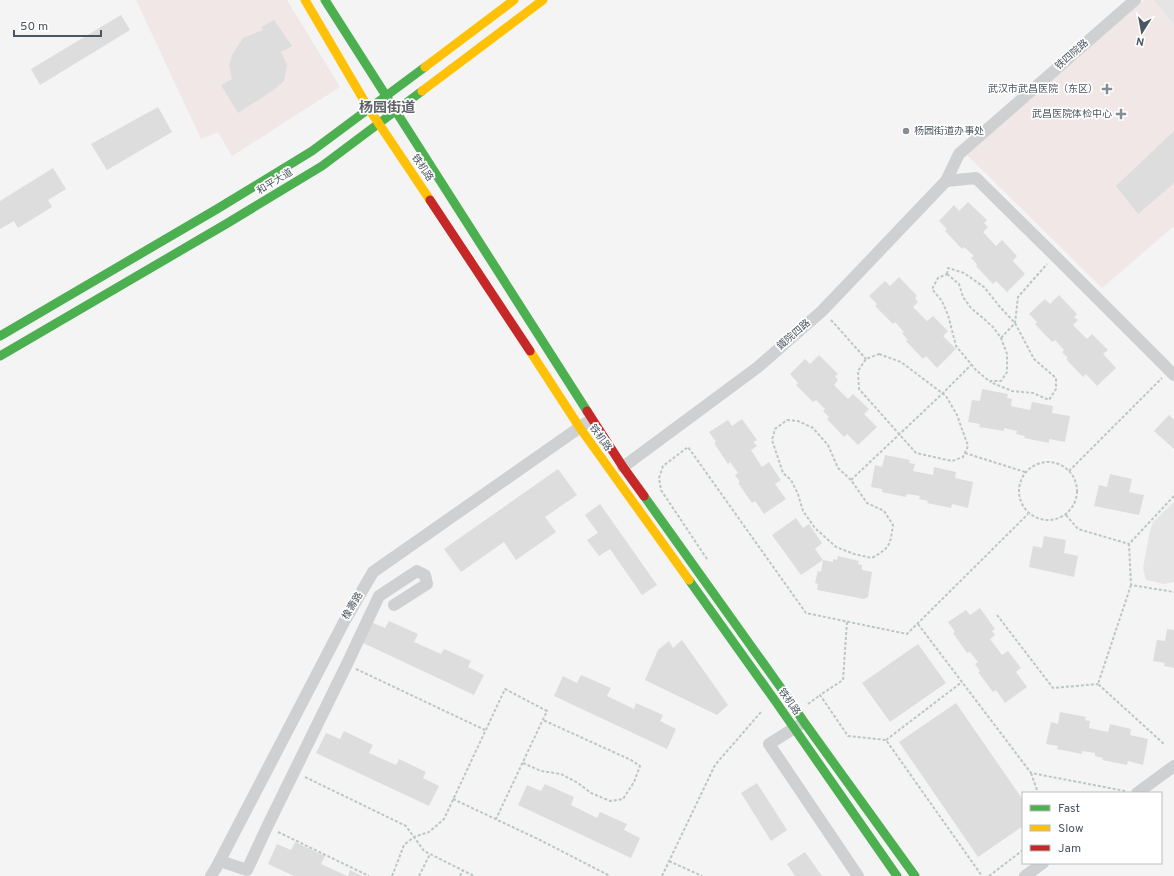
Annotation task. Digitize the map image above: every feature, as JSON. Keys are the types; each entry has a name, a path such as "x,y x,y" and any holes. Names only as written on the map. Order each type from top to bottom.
{"main road":[{"name":"铁机路","path":"304,0 378,123 465,252 580,428 799,725 915,876"},
{"name":"铁机路","path":"325,0 623,467 786,695 799,725 897,876"},
{"name":"和平大道","path":"0,336 217,209 312,151 514,0"},
{"name":"和平大道","path":"0,356 322,166 543,0"}],"street":[{"name":"铁四院路","path":"946,181 959,154 1135,0"},
{"path":"946,181 976,178 1172,373"},
{"name":"鐵院四路","path":"623,467 758,367 822,310 946,181"},
{"name":"橡壽路","path":"211,876 344,622 374,572 592,419"},
{"path":"220,861 247,870 379,596 417,571 425,575 427,584 394,605"},
{"path":"799,725 769,744 858,876"},
{"path":"1133,792 1174,766"},
{"path":"1025,876 1042,864"}],"path":[{"path":"1000,338 1015,323 1018,297 1055,256"},
{"path":"948,268 964,273 984,286 1015,323 1034,359 1056,378 1056,389 1049,400 1033,393 1012,391 988,381 976,370 956,346 948,315 942,301 932,289 938,278 947,274 948,268"},
{"path":"947,274 959,284 962,297 971,308 984,318 992,327 1000,338 1007,354 1007,372 1001,381 988,381"},
{"path":"822,310 866,359"},
{"path":"879,354 901,362 946,396 957,415 968,446 963,457 952,461 916,453 859,389 858,371 866,359 879,354"},
{"path":"851,480 972,365"},
{"path":"1069,471 1172,373"},
{"path":"787,420 798,421 813,428 828,445 838,468 851,480 867,503 884,511 893,525 890,543 882,552 872,558 854,554 836,547 814,528 803,511 798,494 791,480 783,473 772,440 775,429 787,420"},
{"path":"688,447 806,613 907,634 1028,514"},
{"path":"964,453 1025,472"},
{"path":"1049,462 1058,464 1069,471 1076,484 1077,493 1075,502 1066,515 1055,520 1045,521 1028,514 1022,506 1018,489 1020,480 1025,472 1032,466 1049,462"},
{"path":"1098,684 1131,585 1129,544 1174,496"},
{"path":"1066,515 1078,529 1129,544"},
{"path":"1131,585 1174,592"},
{"path":"997,615 1053,688 1098,684 1165,745"},
{"path":"805,706 843,680 847,622"},
{"path":"918,624 1031,773 1038,792"},
{"path":"347,664 485,730"},
{"path":"820,695 848,736 886,740 962,682"},
{"path":"392,876 404,845 414,837 429,832 444,820 504,689 547,711 496,819"},
{"path":"662,876 715,765 761,712"},
{"path":"523,763 541,771 561,774 578,783 591,793 610,801 623,799 634,782 640,766 631,760 543,720"},
{"path":"886,740 982,876"},
{"path":"294,772 406,826 424,851 474,876"},
{"path":"1031,773 1133,792"},
{"path":"453,799 540,840 610,876"},
{"path":"267,827 369,876"},
{"path":"989,876 1022,851"},
{"path":"419,876 430,854"},
{"path":"669,861 702,876"},
{"path":"460,876 462,870"}],"shaded area":[{"path":"136,0 287,0 340,87 232,156 218,132 201,139"},
{"name":"武汉市武昌医院（东区）","path":"1144,0 1153,0 1174,25 1174,226 1102,288 966,154"},
{"path":"1153,0 1174,0 1174,25"},
{"path":"1174,502 1174,582 1164,584 1146,580 1143,568 1153,522"}],"building":[{"path":"121,15 130,30 40,85 31,69"},
{"path":"274,20 292,46 281,52 287,65 284,81 272,91 238,113 221,85 232,79 229,66 232,55 243,38 263,30 261,27"},
{"path":"158,107 172,132 107,170 91,144"},
{"path":"1174,131 1174,183 1138,214 1116,186"},
{"path":"53,168 66,189 48,200 52,207 18,228 14,221 0,229 0,201"},
{"path":"968,202 987,220 984,223 988,227 983,232 996,246 1002,240 1017,256 1013,261 1025,274 1007,292 996,281 993,284 976,266 977,264 971,258 974,256 964,247 962,249 945,231 947,229 939,221 954,205 959,211"},
{"path":"899,277 917,296 915,298 918,302 913,307 927,321 933,316 948,331 943,336 956,349 937,368 926,356 923,359 906,341 908,340 902,333 904,332 895,322 893,324 875,306 877,304 869,296 885,281 890,286"},
{"path":"1059,295 1077,314 1074,317 1078,320 1073,325 1087,339 1092,334 1108,350 1103,354 1116,368 1097,386 1086,374 1083,377 1066,359 1068,358 1062,352 1064,350 1055,340 1052,342 1035,324 1037,322 1029,314 1045,299 1050,304"},
{"path":"819,355 838,374 835,376 838,380 834,385 848,399 853,394 869,409 864,414 877,427 858,445 847,434 844,437 827,419 829,417 823,411 825,409 816,400 813,402 796,385 798,383 790,374 805,359 810,364"},
{"path":"982,389 1008,394 1007,398 1012,399 1011,406 1030,410 1032,402 1053,406 1052,413 1070,416 1065,442 1049,439 1049,443 1024,438 1025,436 1016,434 1017,431 1004,428 1004,431 979,427 980,424 968,422 972,400 980,401"},
{"path":"1169,415 1174,420 1174,449 1154,431"},
{"path":"742,419 757,440 753,442 757,446 751,450 762,467 769,462 781,480 775,484 786,499 764,514 755,501 752,503 738,483 740,482 735,475 738,473 730,462 728,464 714,443 716,442 709,432 728,420 732,426"},
{"path":"885,455 910,460 909,463 915,464 913,471 933,475 934,467 956,472 955,478 973,482 968,508 952,504 951,508 927,503 928,501 919,499 920,496 907,494 906,497 882,492 882,489 871,487 875,465 882,467"},
{"path":"558,469 577,495 545,517 556,532 516,560 504,542 461,572 444,549"},
{"path":"1110,474 1132,479 1129,492 1144,495 1139,515 1094,506 1099,485 1107,487"},
{"path":"600,504 657,585 642,595 610,549 599,556 587,540 598,533 585,515"},
{"path":"796,518 803,528 809,524 822,543 815,549 823,560 801,575 772,535"},
{"path":"1044,536 1066,540 1064,553 1078,556 1074,577 1029,567 1033,546 1042,548"},
{"path":"838,556 859,561 858,564 862,565 862,570 872,572 868,597 864,599 817,590 818,584 815,583 818,571 821,572 823,560 833,562 833,559 837,560"},
{"path":"980,608 995,629 992,631 995,635 990,639 1002,655 1008,651 1021,668 1016,672 1027,687 1005,703 996,690 993,692 978,672 980,671 975,664 978,662 970,652 967,653 953,633 955,632 948,622 966,610 970,615"},
{"path":"389,621 418,634 414,642 441,654 444,649 471,661 468,667 484,675 474,695 361,642 371,622 385,628"},
{"path":"1167,629 1174,630 1174,668 1164,666 1165,663 1153,661 1157,640 1165,641"},
{"path":"682,640 728,705 717,715 645,680 658,650 669,641 673,648"},
{"path":"918,644 946,683 890,722 862,683"},
{"path":"581,675 611,688 607,696 634,709 636,703 663,715 660,721 676,729 667,749 554,696 563,676 577,683"},
{"path":"956,703 1022,799 1022,827 978,857 899,742"},
{"path":"1060,712 1086,717 1085,720 1090,721 1089,728 1108,732 1110,724 1131,729 1130,735 1148,739 1143,765 1128,761 1127,765 1102,760 1103,758 1095,756 1095,753 1082,751 1082,754 1057,749 1058,746 1046,744 1051,722 1058,724"},
{"path":"344,731 373,745 369,753 396,765 399,759 426,772 423,778 439,786 429,806 316,753 326,733 340,739"},
{"path":"757,783 787,830 771,841 741,793"},
{"path":"545,784 574,797 571,805 597,818 600,812 627,824 624,830 640,838 631,858 518,805 527,785 541,791"},
{"path":"295,842 325,856 321,864 347,876 294,876 268,864 277,844 291,850"},
{"path":"805,852 822,876 795,876 787,864"},
{"path":"350,870 362,876 348,876"}],"traffic: fast":[{"path":"325,0 587,411"},
{"path":"0,336 217,209 312,151 425,67"},
{"path":"0,356 322,166 422,91"},
{"path":"644,496 915,876"},
{"path":"689,580 897,876"}],"traffic: slow":[{"path":"305,0 369,109 430,200"},
{"path":"425,67 514,0"},
{"path":"422,91 543,0"},
{"path":"530,351 580,428 689,580"}],"traffic: jam":[{"path":"430,200 530,351"},
{"path":"587,411 623,467 644,496"}],"place":[{"name":"武汉市武昌医院（东区）","path":"1107,89"},
{"name":"武昌医院体检中心","path":"1121,114"},
{"name":"杨园街道办事处","path":"906,131"}],"district":[{"name":"杨园街道","path":"387,108"}]}
